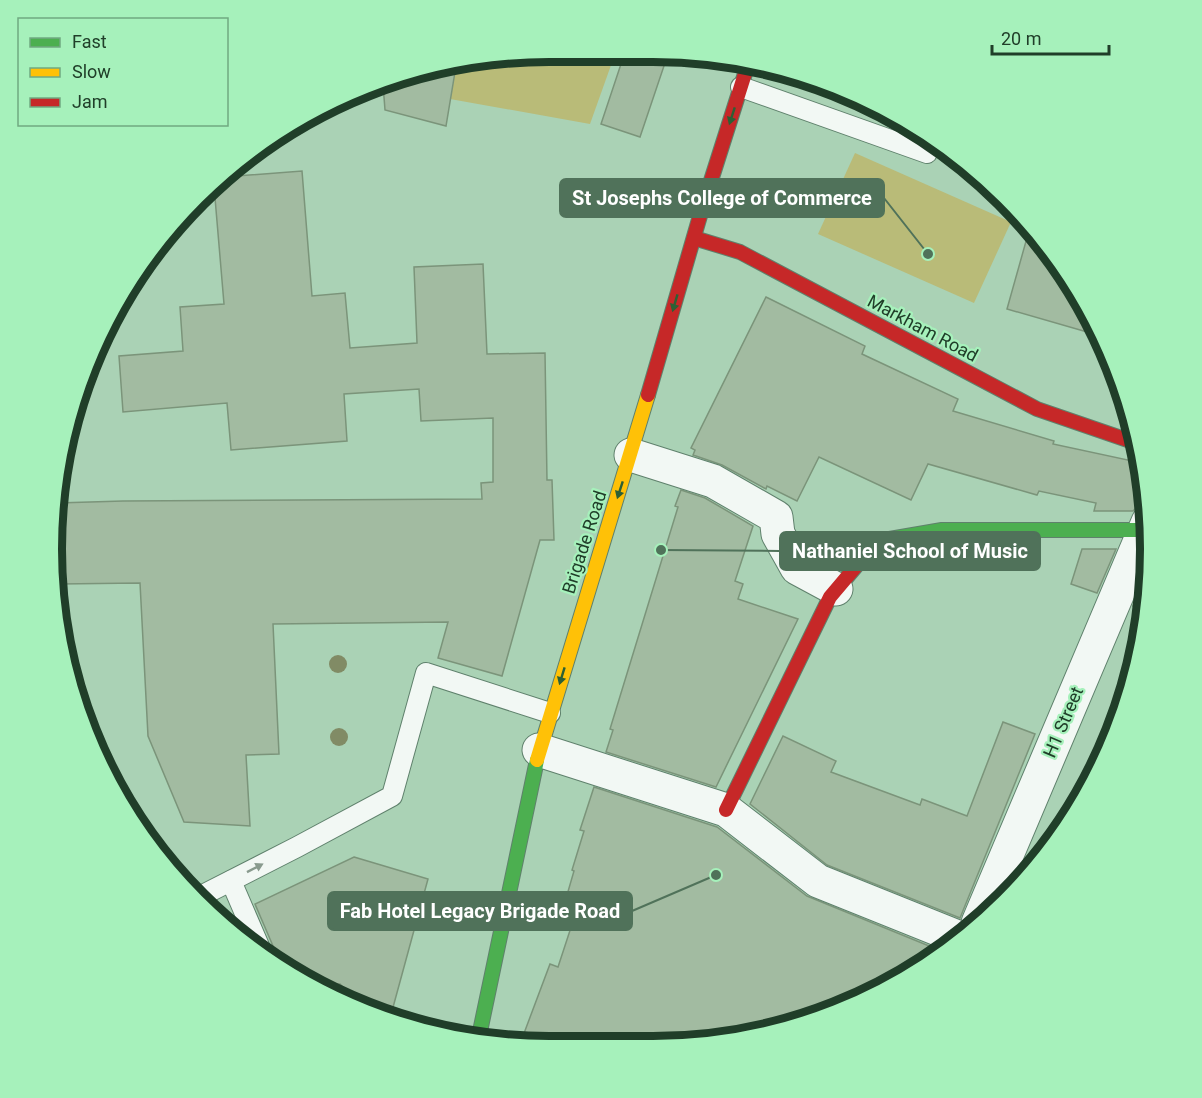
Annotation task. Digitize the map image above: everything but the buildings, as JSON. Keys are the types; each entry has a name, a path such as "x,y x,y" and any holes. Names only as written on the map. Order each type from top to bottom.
{"street":[{"name":"Brigade Road","path":"480,1031 539,750 631,455 694,238 746,71"},
{"name":"Markham Road","path":"694,238 740,252 1037,409 1128,440"},
{"path":"631,455 713,481 776,517 778,534 797,568 836,590"},
{"path":"726,810 830,597 878,541 942,530 1139,526"},
{"name":"H1 Street","path":"966,923 1140,542"},
{"path":"539,750 726,810 818,881 953,933"}],"lane":[{"path":"741,87 927,153"},
{"path":"204,894 392,796 426,673 550,713"},
{"path":"231,881 255,938"}],"green space":[{"path":"612,62 590,124 450,99 455,71 517,63"},
{"path":"855,153 1011,222 974,303 818,234"}],"traffic: fast":[{"path":"863,558 878,541 942,530 1139,530"},
{"path":"480,1031 537,760"}],"traffic: slow":[{"path":"537,760 648,395"}],"traffic: jam":[{"path":"648,395 702,209 746,71"},
{"path":"694,238 740,252 1037,409 1128,440"},
{"path":"726,810 830,597 863,558"}],"place":[{"name":"St Josephs College of Commerce","path":"928,254"},
{"name":"Nathaniel School of Music","path":"661,550"},
{"name":"Fab Hotel Legacy Brigade Road","path":"716,875"}]}
